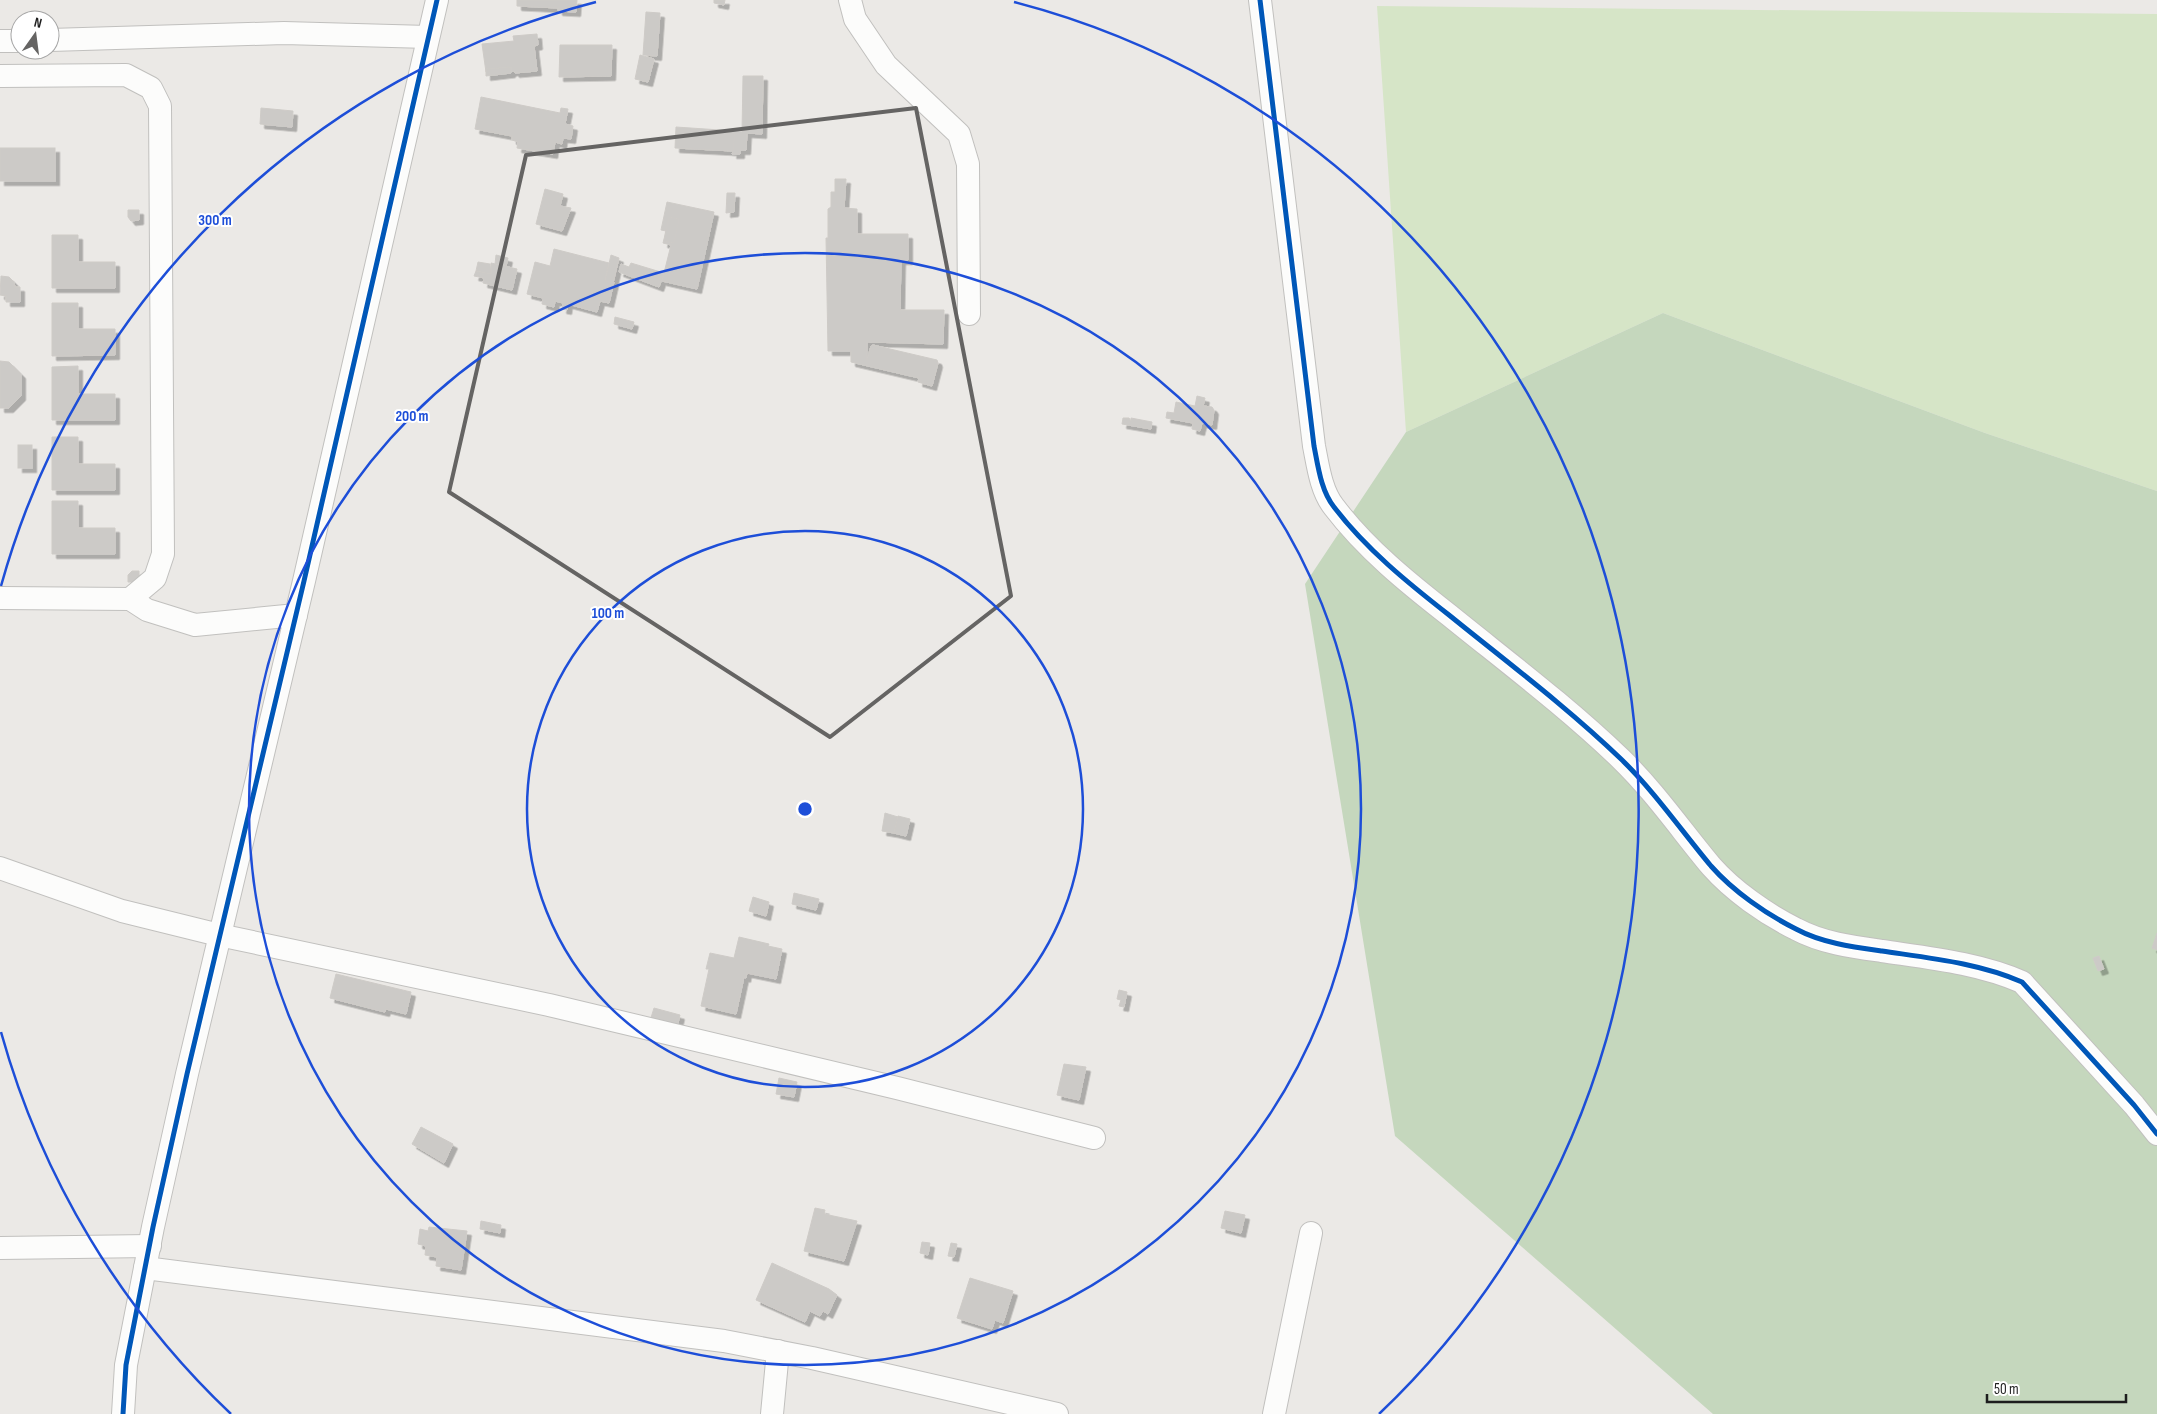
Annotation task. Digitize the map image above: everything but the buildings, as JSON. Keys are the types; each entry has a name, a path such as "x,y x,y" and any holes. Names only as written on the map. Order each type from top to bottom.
{"street":[{"path":"124,1414 126,1365 147,1257 219,935 296,615 437,0"},
{"path":"850,0 855,19 886,65 959,134 968,164 969,314"},
{"path":"1260,0 1314,446 1321,479 1331,505 1356,534 1410,584 1545,693 1621,759 1665,807 1712,867 1727,882 1798,930 1844,945 1918,956 2001,972 2022,982 2134,1105 2157,1134"},
{"path":"60,40 284,33 428,37"},
{"path":"0,76 126,74 151,88 160,106 163,554 155,578 130,599"},
{"path":"0,598 130,599 147,610 195,625 296,615"},
{"path":"0,868 122,911 219,935 549,1006 887,1086 1094,1138"},
{"path":"1274,1414 1311,1233"},
{"path":"0,1248 147,1257 724,1341 778,1351 1057,1414"},
{"path":"772,1414 778,1351"}],"highlighted area":[{"path":"916,108 1011,596 830,737 449,492 526,155"}],"green space":[{"path":"1377,6 2157,14 2157,491 1985,433 1663,313 1406,432"},
{"path":"1663,313 1985,433 2157,491 2157,1414 1713,1414 1395,1136 1305,584 1406,432"}],"cycle path":[{"path":"123,1414 126,1365 153,1227 437,0"},
{"path":"1260,0 1314,446 1323,486 1334,507 1388,565 1558,703 1621,759 1656,797 1711,866 1750,901 1796,929 1816,938 1849,946 1971,966 1989,970 2022,982 2134,1105 2157,1134"}]}
